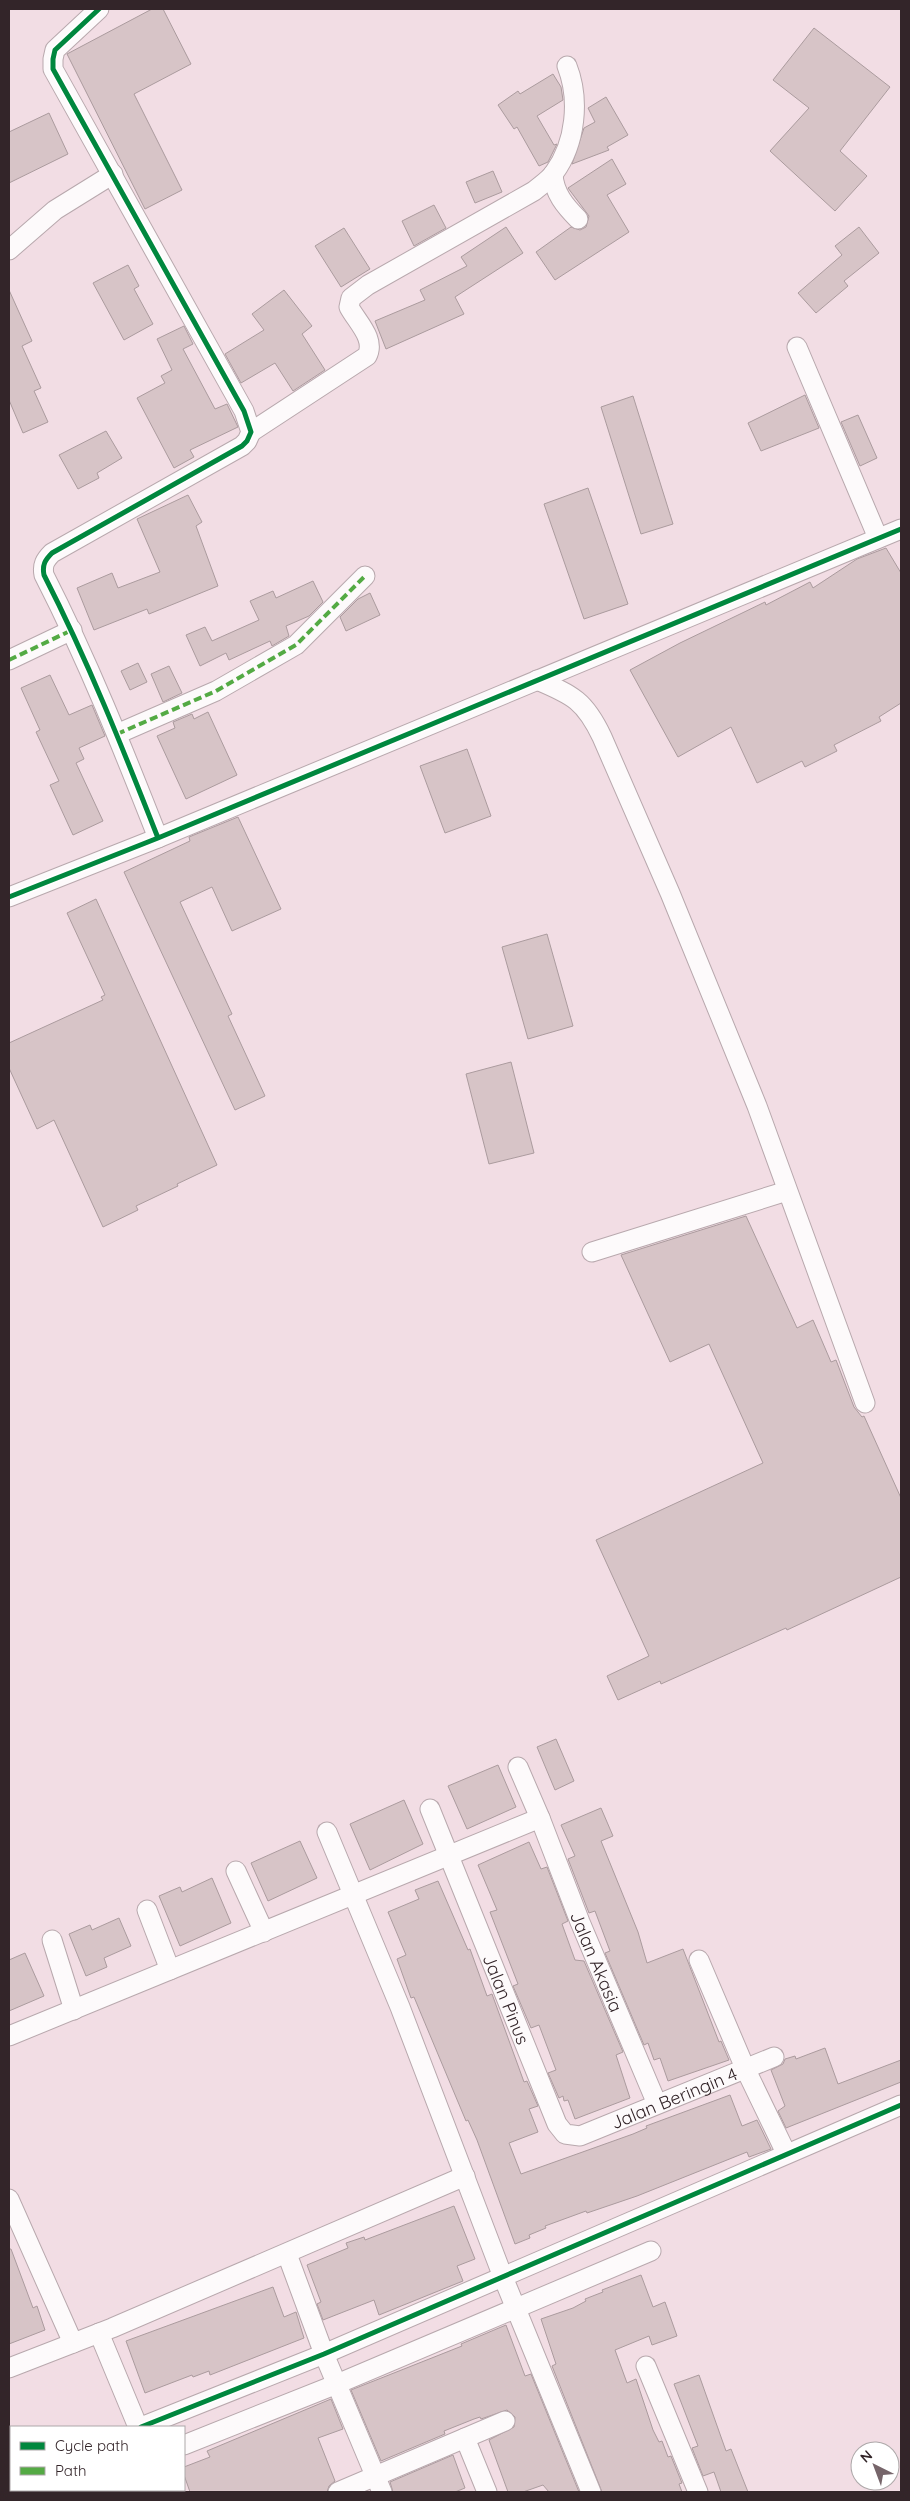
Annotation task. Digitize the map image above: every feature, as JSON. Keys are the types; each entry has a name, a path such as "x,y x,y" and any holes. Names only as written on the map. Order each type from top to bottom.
{"street":[{"path":"99,9 55,50 53,69 244,411 251,432"},
{"path":"158,838 117,734 72,630 44,576 43,568 46,560 52,553 242,446 251,432 367,356 370,350 370,342 349,308 348,304 351,298 368,285 534,191 553,174 564,158 572,125 575,97 573,82 567,66"},
{"path":"9,250 55,210 113,174"},
{"path":"553,174 558,195 578,219"},
{"path":"796,347 878,538"},
{"path":"9,897 158,838 901,529"},
{"path":"117,734 216,691 296,645 365,576"},
{"path":"9,660 72,630"},
{"path":"538,680 580,701 592,717 718,1007 757,1106 865,1403"},
{"path":"592,1252 787,1190"},
{"name":"Jalan Akasia","path":"518,1767 580,1922 657,2104"},
{"name":"Jalan Pinus","path":"430,1809 556,2124 565,2134 572,2136"},
{"path":"9,2036 540,1818"},
{"path":"327,1832 354,1895 503,2277 591,2492"},
{"path":"236,1871 264,1932"},
{"path":"147,1910 170,1970"},
{"path":"52,1940 74,2010"},
{"path":"700,1960 745,2068 786,2153"},
{"name":"Jalan Beringin 4","path":"572,2136 580,2136 774,2057"},
{"path":"143,2426 324,2354 901,2105"},
{"path":"9,2368 99,2333 287,2254 465,2176"},
{"path":"9,2199 73,2343"},
{"path":"185,2445 337,2384 651,2251"},
{"path":"287,2254 324,2354 379,2485"},
{"path":"99,2333 140,2426"},
{"path":"646,2366 698,2492"},
{"path":"338,2492 379,2485 465,2438 505,2422"},
{"path":"465,2438 487,2492"}],"building":[{"path":"152,9 163,9 191,64 134,94 182,190 145,209 67,54"},
{"path":"814,28 890,87 840,151 867,176 835,211 770,151 809,108 773,80"},
{"path":"553,74 561,87 563,100 537,116 554,145 557,144 548,162 539,166 517,127 514,129 498,105 518,91 520,94"},
{"path":"606,97 628,135 607,147 609,150 572,164 584,128 595,122 588,108"},
{"path":"49,113 68,154 9,183 9,132"},
{"path":"612,159 626,184 607,195 629,232 555,280 536,252 571,227 580,230 586,227 589,216 568,188"},
{"path":"493,171 502,192 475,203 466,182"},
{"path":"434,205 446,228 414,246 402,221"},
{"path":"506,227 523,253 455,297 464,314 386,349 375,321 425,300 420,290 467,266 461,257"},
{"path":"859,227 879,253 844,281 848,286 816,313 798,293 842,255 835,246"},
{"path":"344,228 370,269 341,287 315,246"},
{"path":"128,265 139,286 134,289 153,324 124,340 93,283"},
{"path":"9,290 32,341 22,346 41,388 34,391 48,422 23,433 9,400"},
{"path":"284,290 312,326 302,334 325,370 293,391 275,363 241,383 225,354 264,330 252,314"},
{"path":"184,326 193,344 183,349 215,409 227,404 238,427 190,450 194,457 174,468 137,398 165,383 161,376 172,370 157,339"},
{"path":"805,395 819,428 761,451 748,423"},
{"path":"633,396 673,524 641,534 601,407"},
{"path":"858,415 877,458 860,466 841,422"},
{"path":"106,431 122,458 97,473 99,478 78,489 59,455"},
{"path":"588,488 628,604 584,619 544,504"},
{"path":"188,495 202,522 196,526 218,586 149,614 147,609 94,630 77,588 112,573 118,588 160,572 137,519"},
{"path":"886,548 901,573 901,703 879,717 881,721 834,745 837,751 805,767 802,761 757,783 731,727 678,757 630,670 680,643 765,602 766,605 810,582 813,588 857,559"},
{"path":"313,581 323,602 309,616 286,626 289,636 272,646 270,641 229,660 226,653 200,666 186,635 205,627 212,641 259,620 250,601 273,591 276,598"},
{"path":"370,593 380,615 346,631 340,617 358,599"},
{"path":"138,663 147,682 130,690 121,671"},
{"path":"169,666 182,693 163,702 151,674"},
{"path":"50,675 69,715 92,705 105,736 79,748 84,759 76,763 103,821 73,835 50,785 59,781 36,732 40,730 21,688"},
{"path":"208,712 237,775 186,799 157,736 175,728 173,722 192,714 194,719"},
{"path":"467,749 491,816 445,833 420,766"},
{"path":"238,817 281,909 232,931 212,887 180,902 232,1014 228,1016 265,1096 235,1110 124,872 190,841 189,837"},
{"path":"96,899 217,1165 136,1206 138,1210 103,1227 54,1120 37,1129 9,1068 9,1043 103,1000 101,997 105,995 67,913"},
{"path":"547,934 573,1026 528,1039 502,947"},
{"path":"511,1062 534,1153 489,1164 466,1074"},
{"path":"746,1216 797,1328 813,1320 831,1362 836,1360 854,1407 862,1417 864,1416 901,1498 901,1577 787,1630 786,1628 661,1684 660,1681 618,1700 607,1676 649,1656 596,1540 763,1463 709,1344 670,1362 621,1255"},
{"path":"556,1739 574,1781 555,1790 537,1747"},
{"path":"498,1765 516,1807 467,1829 448,1786"},
{"path":"404,1800 423,1844 370,1870 350,1824"},
{"path":"601,1808 613,1836 601,1841 638,1932 647,1963 683,1949 719,2042 721,2041 729,2060 668,2081 660,2058 654,2060 648,2043 644,2045 605,1953 610,1951 595,1911 589,1913 568,1859 575,1856 561,1825"},
{"path":"300,1841 317,1878 268,1901 251,1863"},
{"path":"529,1842 541,1869 547,1867 568,1921 562,1924 575,1960 584,1961 623,2052 616,2055 630,2098 575,2119 568,2100 564,2101 563,2096 559,2098 548,2073 556,2070 539,2025 531,2028 513,1986 518,1984 490,1912 497,1910 478,1865"},
{"path":"212,1878 231,1923 180,1946 159,1896 180,1887 182,1892"},
{"path":"438,1881 468,1950 470,1949 487,1996 492,1994 524,2082 527,2081 538,2106 529,2109 538,2132 509,2143 521,2174 633,2134 647,2128 646,2126 730,2095 742,2126 757,2120 771,2149 749,2157 747,2152 637,2196 587,2213 586,2211 545,2226 546,2228 529,2235 530,2238 515,2244 477,2140 468,2120 466,2121 414,1997 411,1998 397,1959 406,1955 388,1912 419,1899 415,1890"},
{"path":"119,1918 131,1946 104,1958 107,1967 86,1976 69,1934 90,1925 92,1930"},
{"path":"25,1953 44,1996 9,2011 9,1960"},
{"path":"825,2048 838,2084 901,2060 901,2082 786,2128 778,2111 785,2106 771,2070 783,2064 785,2059 795,2056 796,2059"},
{"path":"454,2206 475,2259 457,2266 463,2281 379,2315 374,2300 323,2320 317,2304 321,2302 307,2265 348,2248 346,2243 364,2237 365,2240"},
{"path":"9,2249 11,2249 33,2308 37,2306 45,2330 9,2344"},
{"path":"641,2275 653,2307 665,2302 677,2336 652,2345 649,2336 615,2350 627,2383 636,2379 653,2430 659,2442 662,2441 668,2457 671,2456 682,2483 679,2484 682,2492 602,2492 552,2366 556,2364 541,2319 573,2308 586,2301 585,2299 603,2292 602,2290"},
{"path":"273,2287 284,2317 296,2312 304,2338 210,2375 209,2371 193,2377 192,2375 145,2393 126,2341"},
{"path":"506,2325 525,2376 531,2374 579,2492 549,2492 543,2485 523,2492 508,2492 489,2440 514,2427 515,2417 507,2410 481,2419 480,2417 444,2431 445,2434 381,2461 351,2390 462,2346 461,2344"},
{"path":"699,2375 726,2451 731,2449 748,2492 721,2492 714,2472 703,2476 692,2448 698,2446 674,2384"},
{"path":"331,2399 343,2429 318,2438 335,2481 329,2486 327,2492 190,2492 185,2478 185,2467 210,2457 207,2451"},
{"path":"453,2455 465,2488 455,2492 393,2492 390,2482"}],"marked path":[{"path":"117,734 216,691 296,645 365,576"},
{"path":"9,660 72,630"}],"cycle path":[{"path":"99,9 55,50 53,69 244,411 251,432 247,441 242,446 52,553 44,565 44,575 90,673 158,838"},
{"path":"9,897 158,838 901,529"},
{"path":"144,2426 324,2354 901,2105"}]}
